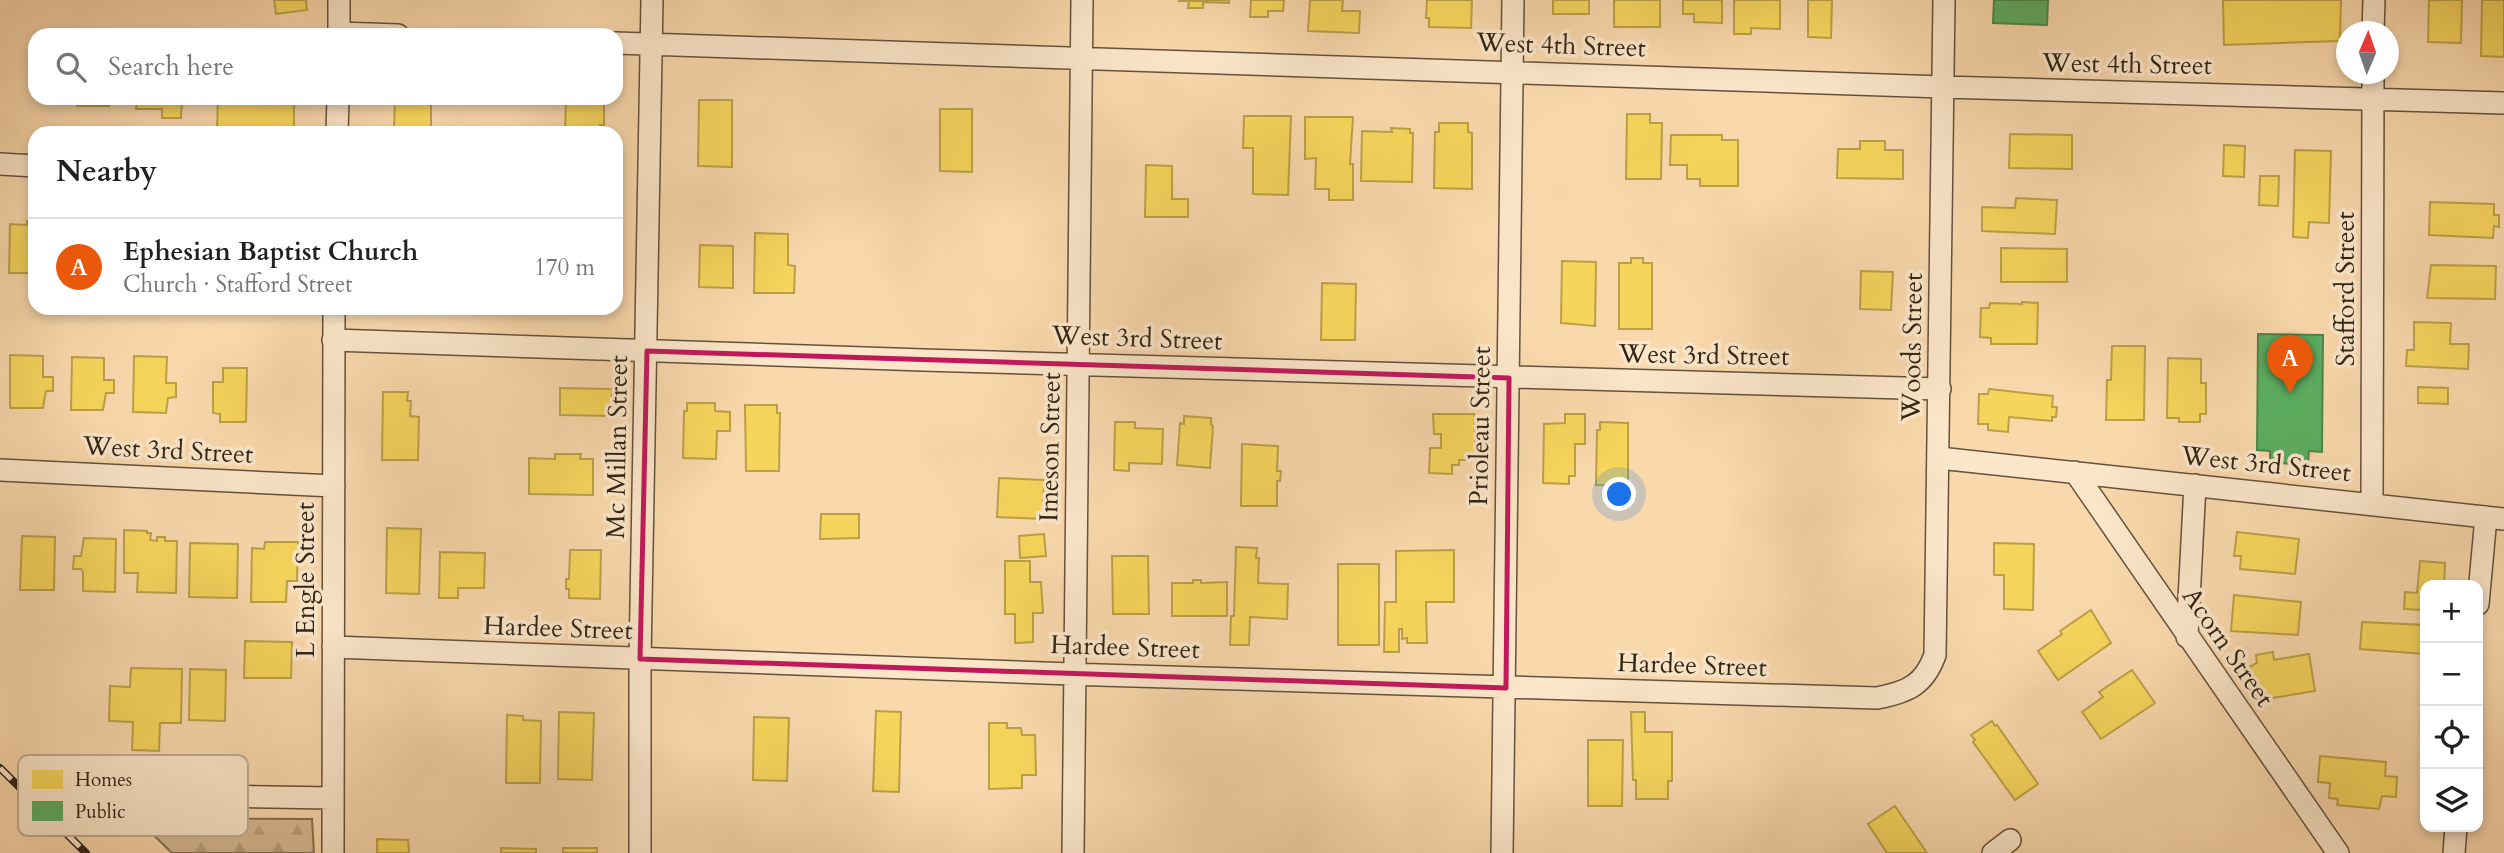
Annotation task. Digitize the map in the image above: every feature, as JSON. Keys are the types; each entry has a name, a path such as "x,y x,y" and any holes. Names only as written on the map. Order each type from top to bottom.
{"street":[{"path":"339,0 339,28"},
{"name":"Mc Millan Street","path":"640,853 640,659 652,0"},
{"name":"Imeson Street","path":"1073,853 1082,0"},
{"name":"Prioleau Street","path":"1502,853 1513,0"},
{"name":"Woods Street","path":"1913,686 1929,672 1935,655 1944,0"},
{"path":"2373,21 2374,0"},
{"name":"West 4th Street","path":"623,43 2504,103"},
{"name":"Stafford Street","path":"2372,504 2373,84"},
{"path":"337,126 338,105"},
{"path":"0,164 28,166"},
{"name":"L Engle Street","path":"333,853 334,315"},
{"name":"West 3rd Street","path":"333,340 1508,378 1940,388"},
{"name":"West 3rd Street","path":"1939,458 2495,518"},
{"name":"West 3rd Street","path":"0,470 334,486"},
{"name":"Acorn Street","path":"2075,472 2338,853"},
{"path":"2187,637 2195,485"},
{"path":"2483,580 2495,518"},
{"name":"Hardee Street","path":"333,648 1877,698 1896,694 1913,686"},
{"path":"248,797 333,798"},
{"path":"2454,853 2456,832"}],"highlighted area":[{"path":"647,351 1509,378 1506,688 640,659"}],"green space":[{"path":"248,819 312,819 314,853 172,853 155,836 248,836"}],"building: Homes":[{"path":"274,0 306,0 307,10 276,14"},
{"path":"1229,0 1229,3 1203,2 1203,8 1188,8 1189,1 1178,1"},
{"path":"1251,0 1284,0 1283,11 1268,11 1268,17 1250,17"},
{"path":"1310,0 1343,0 1342,11 1360,11 1359,33 1308,31"},
{"path":"1427,0 1472,0 1471,28 1429,27 1429,18 1426,18"},
{"path":"1553,0 1589,0 1589,14 1553,14"},
{"path":"1614,0 1660,0 1660,27 1614,27"},
{"path":"1683,0 1722,0 1722,23 1694,22 1694,14 1683,14"},
{"path":"1734,0 1780,0 1780,29 1751,28 1751,34 1734,34"},
{"path":"1808,0 1832,0 1831,38 1808,37"},
{"path":"2223,0 2341,0 2340,21 2336,21 2336,41 2224,45"},
{"path":"2429,0 2462,0 2461,43 2428,42"},
{"path":"2482,0 2504,0 2504,57 2481,56"},
{"path":"699,100 732,100 732,167 698,166"},
{"path":"77,105 109,105 109,106"},
{"path":"136,105 182,105 181,118 162,118 162,109 136,109"},
{"path":"218,105 294,105 294,126 217,126"},
{"path":"395,105 431,105 431,126 394,126"},
{"path":"566,105 604,105 604,126 565,126"},
{"path":"940,109 972,109 972,172 940,171"},
{"path":"1627,114 1650,114 1650,123 1662,123 1661,179 1626,179"},
{"path":"1244,116 1291,116 1288,195 1253,194 1253,148 1243,148"},
{"path":"1305,117 1353,117 1350,164 1353,164 1353,200 1329,200 1329,189 1315,189 1316,158 1305,159"},
{"path":"1439,123 1468,123 1468,132 1472,133 1472,189 1434,188 1435,132 1439,132"},
{"path":"1391,128 1410,129 1410,133 1413,133 1412,182 1361,181 1362,131 1392,132"},
{"path":"2010,134 2072,135 2072,169 2009,168"},
{"path":"1671,135 1722,135 1722,140 1738,140 1738,186 1700,186 1700,179 1687,179 1687,165 1670,165"},
{"path":"1860,141 1885,141 1885,150 1903,150 1903,179 1837,178 1838,149 1860,149"},
{"path":"2224,145 2245,146 2244,177 2223,176"},
{"path":"2295,150 2331,151 2329,223 2309,222 2308,238 2293,237"},
{"path":"1146,165 1172,166 1172,199 1188,199 1188,217 1145,217"},
{"path":"2260,176 2279,176 2278,206 2259,205"},
{"path":"2016,198 2057,200 2055,234 1982,231 1982,207 2015,208"},
{"path":"2430,202 2494,204 2494,215 2499,215 2499,227 2494,226 2493,238 2429,235"},
{"path":"28,221 28,273 9,273 10,224 27,225"},
{"path":"755,233 788,234 788,265 795,266 794,293 754,293"},
{"path":"700,245 733,246 733,288 699,287"},
{"path":"2001,248 2067,249 2067,282 2001,282"},
{"path":"1631,258 1643,258 1643,263 1652,263 1652,329 1619,329 1619,263 1631,263"},
{"path":"1562,261 1596,262 1595,326 1561,323"},
{"path":"2431,265 2496,266 2495,299 2427,298"},
{"path":"1861,271 1893,272 1891,310 1860,309"},
{"path":"1322,283 1356,284 1355,340 1321,340"},
{"path":"1990,303 2038,303 2037,344 1991,344 1991,338 1980,337 1981,308 1989,308"},
{"path":"2414,322 2451,323 2450,344 2469,344 2468,369 2406,366 2407,350 2414,350"},
{"path":"2112,346 2145,346 2144,420 2106,420 2107,380 2111,380"},
{"path":"10,355 43,356 43,377 53,377 53,391 46,391 43,408 10,408"},
{"path":"134,356 167,357 166,383 176,383 176,397 168,398 166,413 133,412"},
{"path":"72,357 104,358 104,380 114,380 114,393 106,393 103,410 71,410"},
{"path":"2168,358 2201,359 2201,383 2206,383 2206,414 2200,414 2200,422 2179,422 2179,418 2167,418"},
{"path":"223,368 247,368 246,422 220,422 220,414 213,413 213,382 223,382"},
{"path":"2418,387 2448,388 2448,404 2418,403"},
{"path":"560,388 612,389 611,416 560,415"},
{"path":"1989,389 2053,396 2052,407 2057,407 2056,417 2052,417 2052,421 2009,417 2008,432 1988,430 1988,424 1978,424 1979,394 1988,394"},
{"path":"383,392 408,392 407,401 411,401 410,416 419,417 418,460 382,460"},
{"path":"687,403 715,403 715,411 730,412 730,431 717,431 716,459 683,458 684,411 687,411"},
{"path":"745,405 777,405 777,413 780,413 779,471 746,471"},
{"path":"1433,414 1474,414 1476,460 1459,460 1459,465 1452,465 1452,474 1429,473 1430,448 1441,448 1441,434 1434,434"},
{"path":"1565,414 1585,414 1585,444 1575,444 1575,476 1569,476 1569,484 1543,483 1544,424 1565,423"},
{"path":"1184,416 1211,418 1213,426 1210,468 1177,465 1180,423 1184,424"},
{"path":"1115,422 1135,422 1135,428 1163,429 1162,464 1129,463 1129,471 1114,470"},
{"path":"1600,422 1628,423 1628,486 1596,485 1597,430 1600,430"},
{"path":"1242,444 1278,446 1277,471 1281,471 1280,481 1277,481 1277,506 1241,506"},
{"path":"555,454 581,454 580,459 593,459 593,495 529,494 529,458 555,459"},
{"path":"999,478 1044,480 1043,519 997,517"},
{"path":"821,514 859,514 859,538 820,539"},
{"path":"387,528 421,529 419,594 386,593"},
{"path":"124,530 147,531 151,533 150,540 157,541 157,537 165,537 165,541 177,541 176,593 137,592 138,573 124,573"},
{"path":"2237,532 2299,539 2295,574 2240,569 2241,556 2234,556"},
{"path":"1044,534 1046,556 1020,558 1019,536"},
{"path":"22,536 55,537 54,590 20,590"},
{"path":"84,538 116,539 115,592 83,591 83,572 81,569 73,569 74,556 81,556"},
{"path":"265,542 298,542 297,581 287,581 286,602 251,602 252,548 264,549"},
{"path":"190,543 238,544 237,598 189,597"},
{"path":"1994,543 2034,544 2033,610 2004,609 2004,575 1994,575"},
{"path":"1236,547 1257,548 1258,583 1288,584 1287,619 1250,617 1249,645 1230,645 1231,616 1234,616"},
{"path":"570,550 601,550 600,599 569,598 566,579 569,579"},
{"path":"1454,550 1454,602 1426,602 1427,643 1407,643 1407,638 1402,639 1402,629 1399,629 1399,652 1384,652 1385,602 1396,602 1396,551"},
{"path":"440,552 485,553 484,588 458,588 458,598 439,598"},
{"path":"1112,556 1148,556 1149,614 1113,614"},
{"path":"1005,561 1030,561 1030,582 1041,582 1043,613 1033,613 1033,642 1015,643 1015,614 1005,614"},
{"path":"2420,561 2445,563 2444,580 2420,580 2420,610 2404,609 2405,592 2417,593"},
{"path":"1338,564 1379,564 1379,645 1338,645"},
{"path":"1193,580 1201,580 1201,583 1227,582 1227,616 1172,616 1172,583 1193,583"},
{"path":"2234,595 2301,602 2298,635 2231,631"},
{"path":"2091,610 2111,643 2058,680 2038,651 2062,634 2060,631"},
{"path":"2362,622 2420,625 2420,654 2360,649"},
{"path":"245,641 292,642 291,678 244,678"},
{"path":"2273,652 2274,660 2309,654 2315,691 2260,700 2256,678 2251,679 2249,667 2257,663 2256,655"},
{"path":"131,668 182,669 181,723 160,723 159,751 132,750 133,722 109,721 110,686 130,687"},
{"path":"190,669 226,670 225,721 189,720"},
{"path":"2132,670 2155,703 2101,739 2082,712 2103,697 2099,692"},
{"path":"876,711 901,712 899,792 873,791"},
{"path":"559,712 594,713 592,780 558,779"},
{"path":"1631,712 1645,712 1645,732 1672,732 1672,781 1668,781 1668,799 1636,799"},
{"path":"507,715 523,716 523,720 541,721 540,783 506,783"},
{"path":"754,717 789,718 787,781 753,780"},
{"path":"1992,721 2038,784 2015,800 1973,742 1975,740 1971,735"},
{"path":"989,723 1007,723 1007,728 1021,728 1022,735 1035,735 1036,775 1022,775 1022,788 989,789"},
{"path":"1588,740 1623,740 1622,806 1588,806"},
{"path":"2320,756 2386,762 2385,776 2397,777 2396,797 2382,796 2379,809 2337,805 2338,799 2329,798 2330,783 2318,782"},
{"path":"1895,806 1927,853 1887,853 1868,824"},
{"path":"377,839 408,840 409,853 377,853"},
{"path":"501,848 536,849 536,853 501,853"},
{"path":"563,848 597,848 597,853 563,853"}],"building: Public":[{"path":"1994,0 2048,0 2047,25 1993,23"},
{"path":"2258,334 2323,335 2322,452 2309,451 2308,464 2270,463 2270,451 2257,450"}],"railway":[{"path":"0,768 18,786"},
{"path":"69,836 86,853"}],"place":[{"name":"Ephesian Baptist Church","path":"2290,393"}]}
